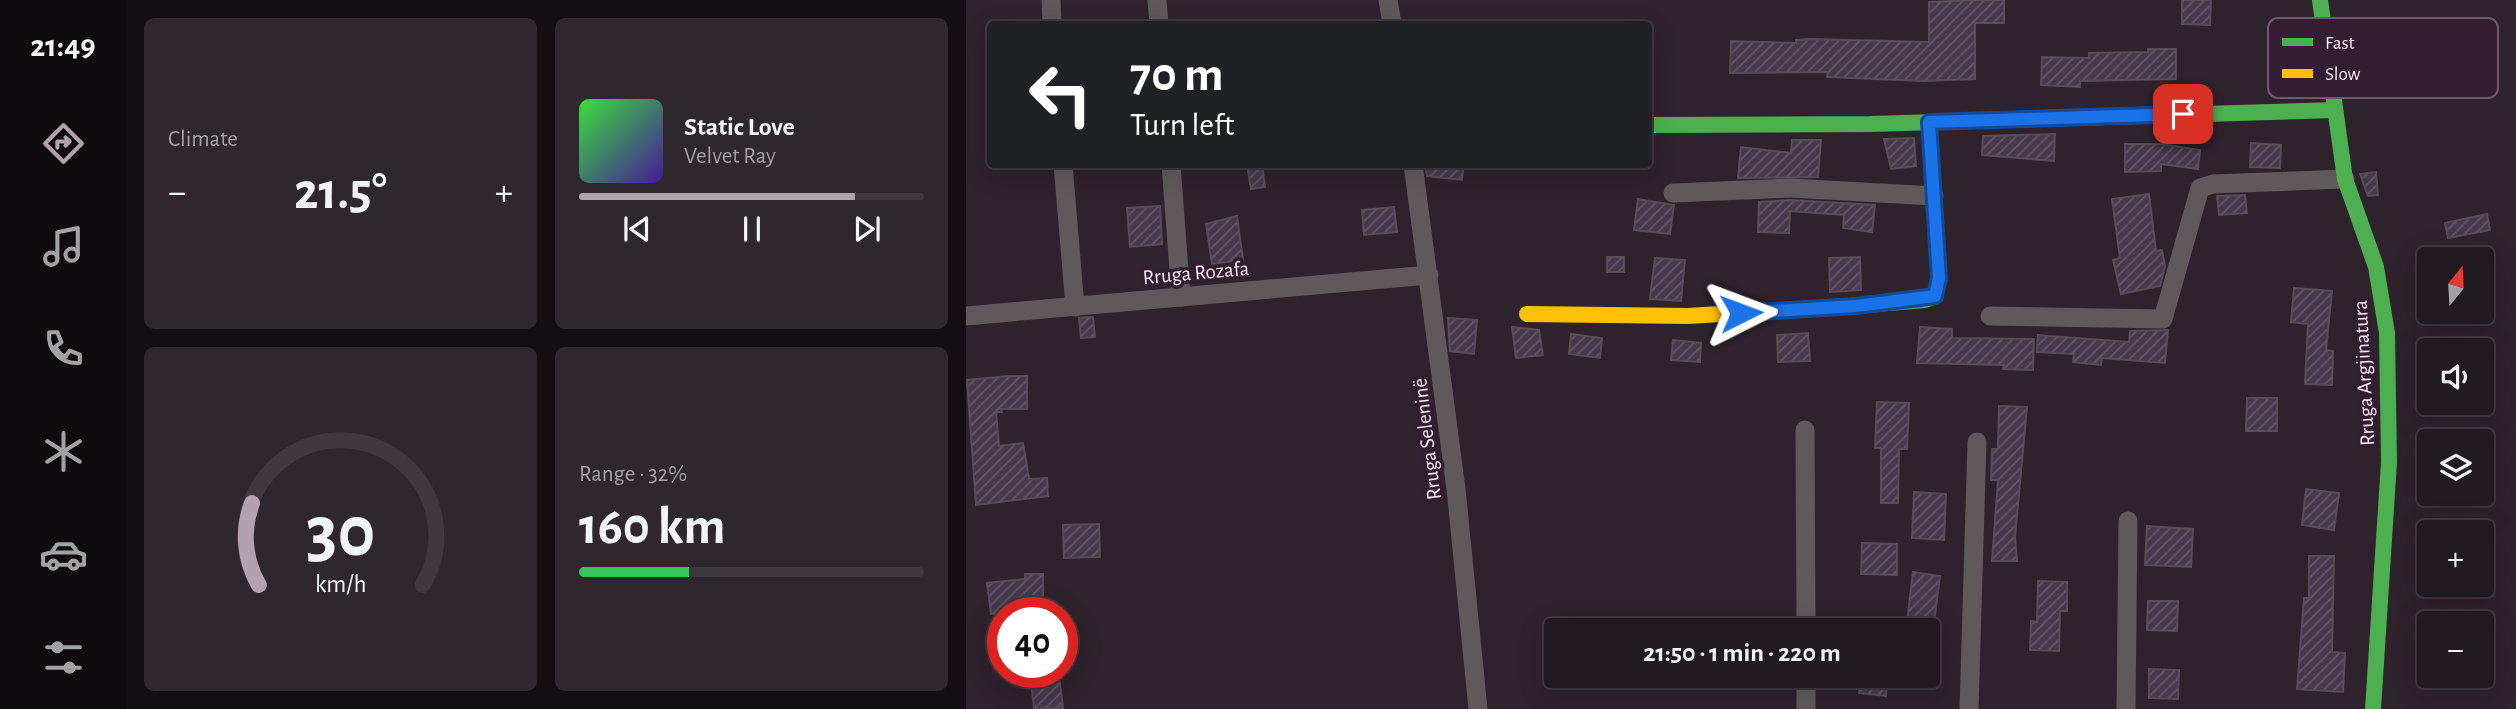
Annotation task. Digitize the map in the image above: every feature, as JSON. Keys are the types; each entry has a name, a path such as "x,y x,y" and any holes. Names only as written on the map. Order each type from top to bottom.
{"street":[{"path":"1051,0 1052,21"},
{"path":"1157,0 1159,21"},
{"path":"1388,0 1392,21"},
{"name":"Rruga Argjinatura","path":"2320,0 2322,18"},
{"name":"Rruga Argjinatura","path":"2333,98 2345,178 2376,267 2386,333 2389,462 2373,709"},
{"path":"1652,125 1929,122 2335,110"},
{"path":"1527,314 1652,317 1810,310 1925,300 1935,296 1939,278 1929,122"},
{"path":"1063,168 1075,307"},
{"path":"1171,168 1181,297"},
{"name":"Rruga Seleninë","path":"1414,168 1456,489 1478,709"},
{"path":"1990,316 2163,320 2200,188 2213,184 2345,178"},
{"path":"1673,193 1790,188 1934,196"},
{"name":"Rruga Rozafa","path":"966,316 1429,275"},
{"path":"1805,430 1806,618"},
{"path":"1969,709 1977,442"},
{"path":"2126,709 2128,522"},
{"path":"1806,709 1807,688"}],"building":[{"path":"2004,0 2004,23 1975,23 1975,79 1924,81 1827,77 1828,72 1730,73 1731,41 1796,43 1796,40 1810,39 1929,42 1929,2"},
{"path":"2182,0 2211,0 2210,25 2182,24"},
{"path":"2148,49 2176,49 2176,79 2080,81 2080,87 2041,85 2042,57 2089,58 2089,53 2148,52"},
{"path":"2055,134 2054,161 1982,155 1983,136"},
{"path":"1914,138 1916,166 1891,169 1884,139"},
{"path":"1792,140 1821,140 1818,177 1738,178 1741,147 1791,153"},
{"path":"2251,143 2281,145 2280,168 2250,167"},
{"path":"2125,144 2161,144 2200,150 2198,169 2161,164 2161,171 2125,172"},
{"path":"1248,168 1263,168 1265,187 1251,189"},
{"path":"1426,168 1464,168 1462,180 1427,176"},
{"path":"2376,172 2378,195 2368,196 2360,174"},
{"path":"2149,194 2156,251 2162,250 2165,266 2160,286 2121,294 2113,260 2120,258 2112,199"},
{"path":"2245,195 2247,213 2219,215 2217,196"},
{"path":"1638,199 1674,205 1670,234 1634,230"},
{"path":"1790,200 1875,205 1872,232 1843,228 1844,215 1790,211 1789,233 1758,232 1759,202"},
{"path":"1160,206 1162,244 1130,247 1127,208"},
{"path":"1394,207 1397,232 1364,235 1362,210"},
{"path":"2487,214 2490,230 2448,238 2445,223"},
{"path":"1237,216 1243,260 1212,264 1206,224"},
{"path":"1607,257 1624,257 1624,272 1607,272"},
{"path":"1860,257 1861,290 1830,292 1829,258"},
{"path":"1655,258 1685,260 1681,301 1650,299"},
{"path":"2294,288 2332,291 2326,350 2333,351 2332,385 2305,384 2308,324 2291,322"},
{"path":"1093,317 1095,337 1081,338 1079,318"},
{"path":"1448,318 1477,320 1474,354 1450,351"},
{"path":"1512,327 1539,330 1543,355 1516,358"},
{"path":"1920,327 1952,329 1952,338 2034,339 2033,370 2003,369 2004,365 1917,363"},
{"path":"2168,330 2165,363 2102,358 2101,365 2073,362 2074,354 2037,352 2038,335 2129,342 2130,331"},
{"path":"1808,333 1810,361 1778,362 1777,335"},
{"path":"1571,334 1602,338 1600,358 1569,354"},
{"path":"1673,340 1701,343 1700,362 1671,360"},
{"path":"1027,376 1027,409 1001,409 1002,412 996,412 999,446 1023,443 1029,479 1047,478 1048,496 976,505 967,380"},
{"path":"2247,398 2277,398 2277,431 2246,431"},
{"path":"1877,402 1909,403 1907,449 1899,449 1898,503 1881,503 1881,448 1875,448"},
{"path":"1999,406 2027,407 2015,537 2017,561 1992,561 1998,480 1991,480 1992,449 1998,449"},
{"path":"2306,489 2339,493 2334,530 2302,525"},
{"path":"1914,492 1946,494 1944,540 1912,538"},
{"path":"1099,524 1100,557 1064,558 1063,525"},
{"path":"2147,526 2193,529 2191,567 2145,565"},
{"path":"1862,543 1897,544 1897,575 1861,574"},
{"path":"2309,556 2334,556 2332,652 2345,653 2343,692 2297,689 2304,598 2309,598"},
{"path":"1913,572 1940,576 1935,618 1907,618"},
{"path":"1025,574 1043,574 1043,597 989,597 987,583 1025,579"},
{"path":"2038,581 2067,582 2067,611 2060,611 2059,651 2030,650 2031,621 2037,622"},
{"path":"2148,601 2178,601 2177,631 2147,630"},
{"path":"2149,669 2179,670 2178,699 2149,698"},
{"path":"1032,688 1060,688 1063,708 1034,709"},
{"path":"1860,688 1887,688 1886,696 1859,693"}],"traffic: fast":[{"path":"2320,0 2323,18"},
{"path":"2334,98 2345,179 2376,267 2387,333 2389,462 2373,709"},
{"path":"1652,125 1870,124 2335,110"},
{"path":"1865,305 1925,300 1935,296 1939,278 1929,122"}],"traffic: slow":[{"path":"1527,314 1688,316 1865,305"}],"route":[{"path":"1741,313 1925,300 1935,296 1939,278 1929,122 2183,114"}]}
